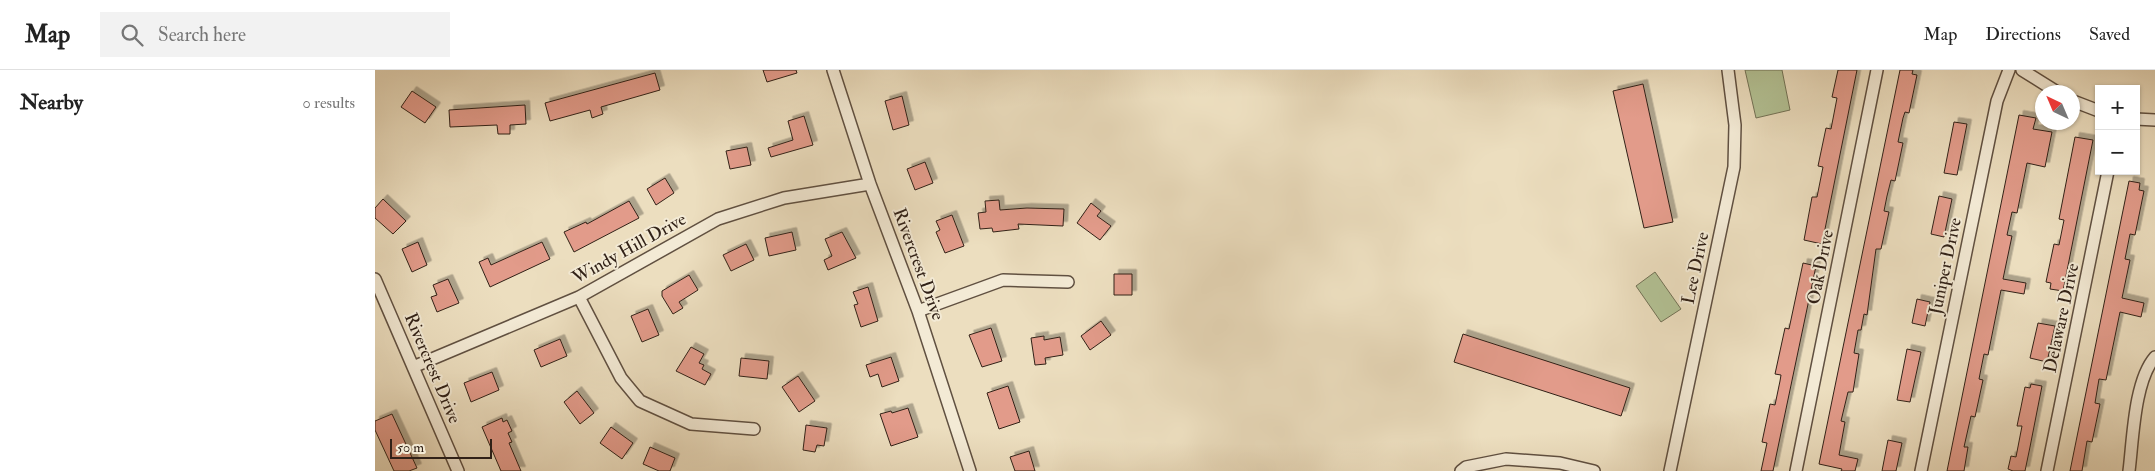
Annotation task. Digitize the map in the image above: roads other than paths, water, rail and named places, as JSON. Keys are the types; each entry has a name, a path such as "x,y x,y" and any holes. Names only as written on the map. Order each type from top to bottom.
{"street":[{"name":"Rivercrest Drive","path":"833,70 870,184 918,311 970,471"},
{"name":"Lee Drive","path":"1671,471 1734,167 1735,125 1727,70"},
{"name":"Oak Drive","path":"1796,471 1877,70"},
{"name":"Juniper Drive","path":"1921,471 1997,101 2009,70"},
{"path":"2022,70 2046,85"},
{"path":"2080,104 2095,109"},
{"path":"2140,119 2155,120"},
{"name":"Delaware Drive","path":"2047,471 2107,175"},
{"name":"Windy Hill Drive","path":"413,367 579,297 718,218 785,198 870,184"},
{"name":"Rivercrest Drive","path":"375,279 458,471"},
{"path":"918,311 1003,280 1068,282"},
{"path":"579,297 621,378 640,400 691,424 753,429"},
{"path":"2129,471 2142,383 2145,373 2155,358"},
{"path":"1461,471 1466,467 1506,459 1560,463 1594,471"}]}
